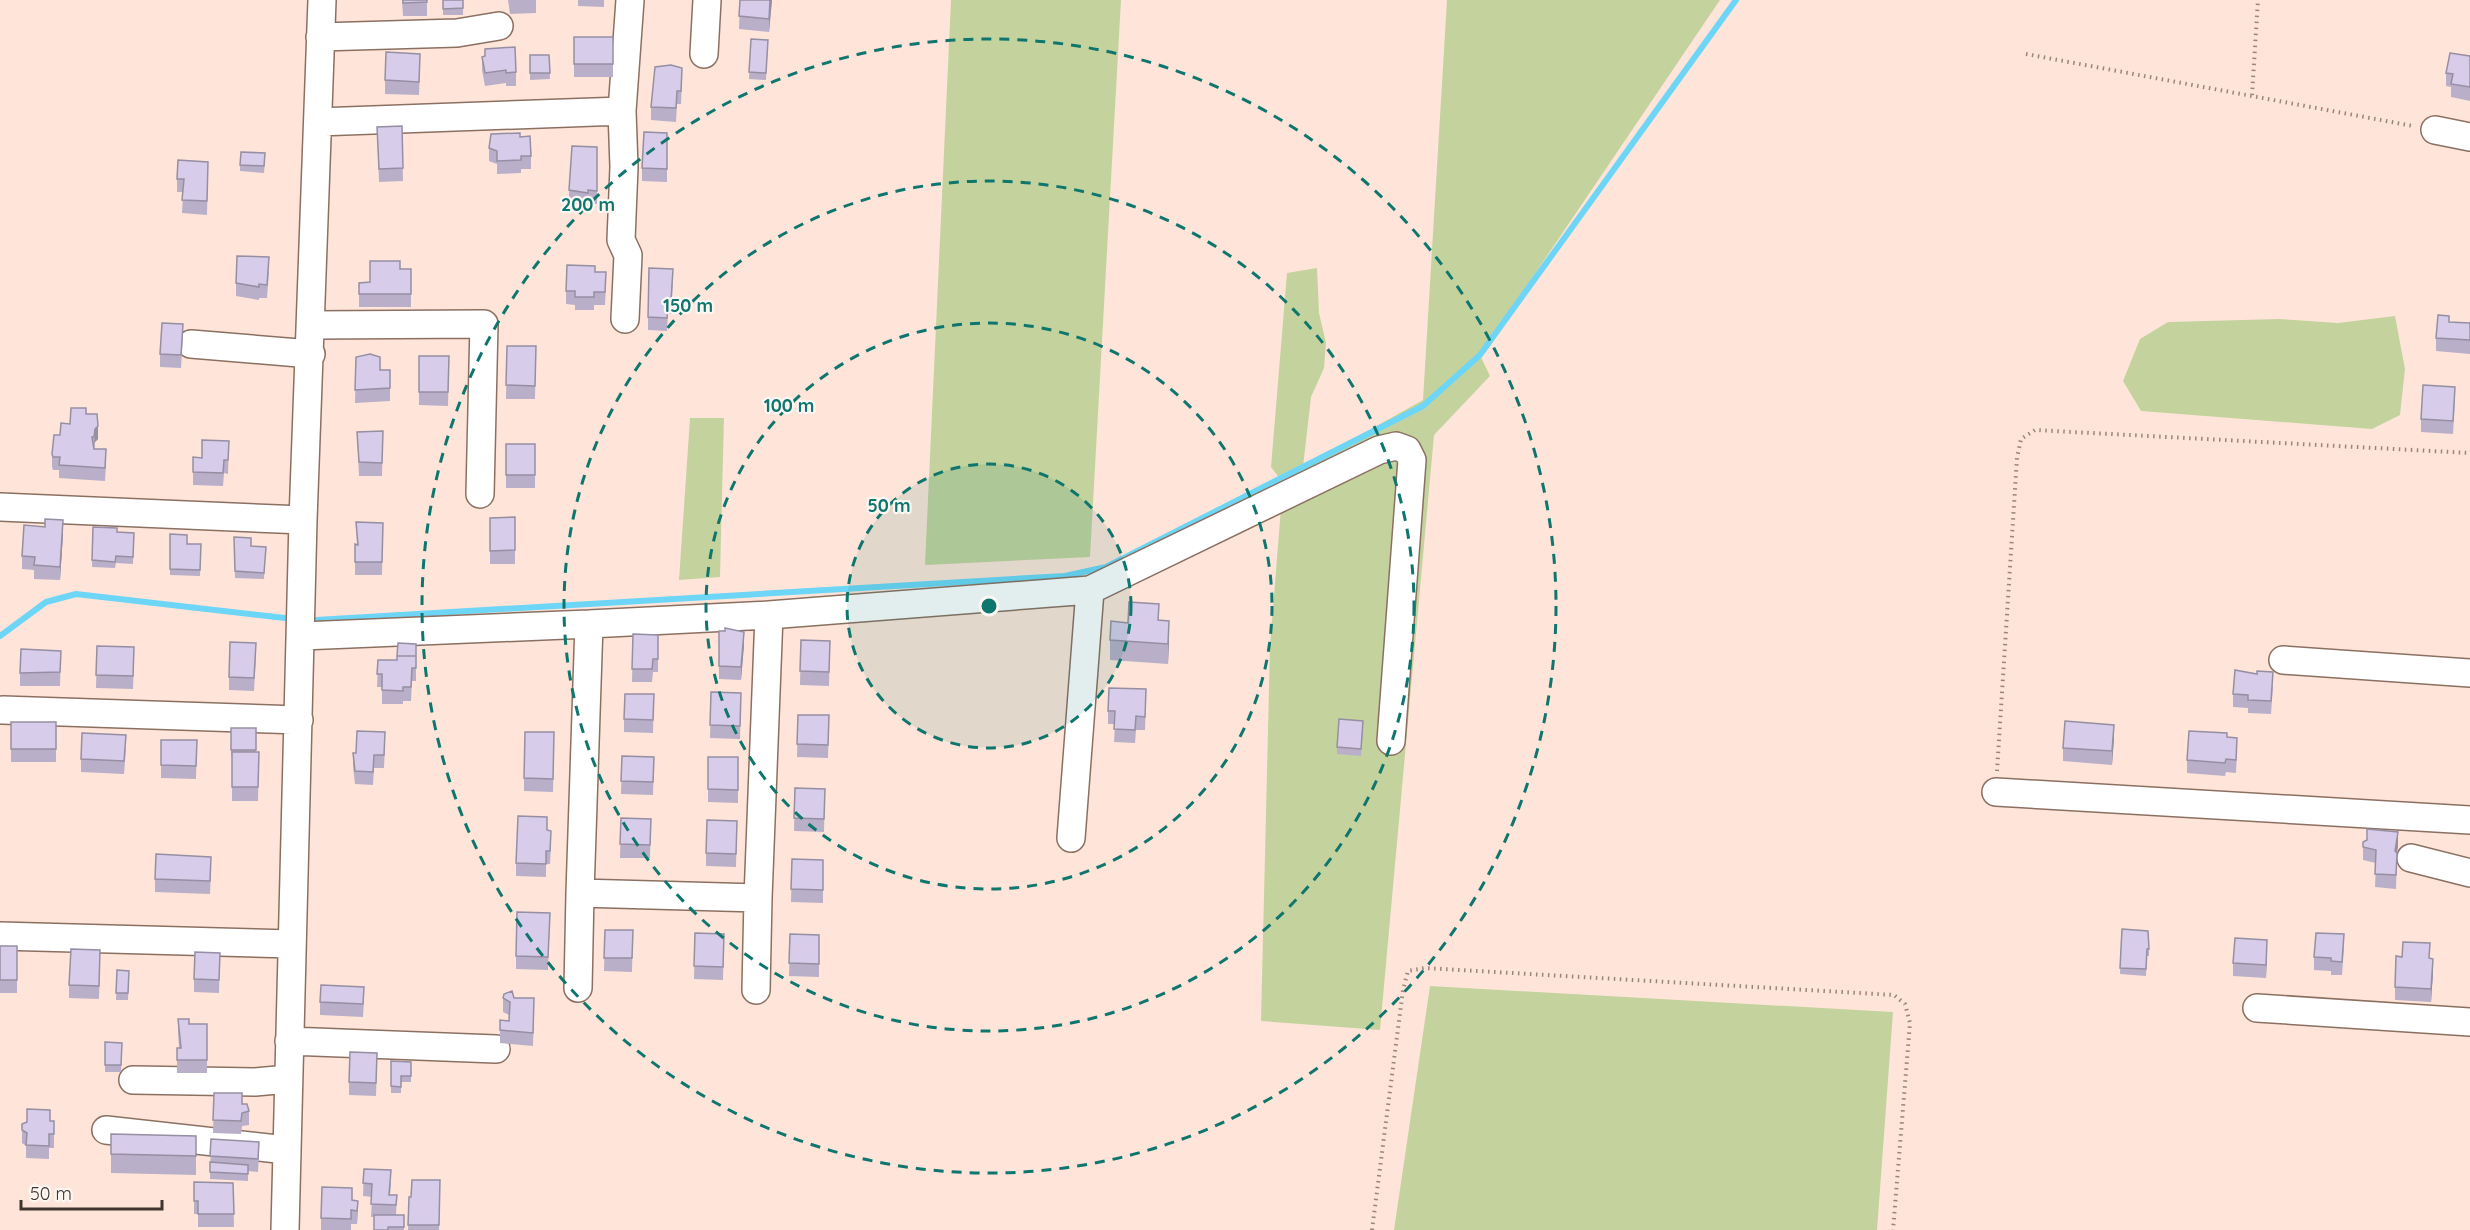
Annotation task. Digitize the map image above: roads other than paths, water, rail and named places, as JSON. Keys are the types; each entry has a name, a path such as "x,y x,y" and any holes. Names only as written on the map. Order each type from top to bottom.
{"street":[{"path":"285,1230 302,636 303,520 311,354 322,0"},
{"path":"625,319 628,255 621,240 624,167 622,111 630,0"},
{"path":"704,54 707,0"},
{"path":"320,37 457,33 499,26"},
{"path":"318,122 622,111"},
{"path":"2435,130 2470,137"},
{"path":"312,325 484,324 480,494"},
{"path":"191,344 311,354"},
{"path":"302,636 769,615 1090,590 1379,450 1396,446 1407,450 1412,460 1391,741"},
{"path":"0,507 303,520"},
{"path":"1071,838 1090,590"},
{"path":"756,990 769,615"},
{"path":"578,988 589,624"},
{"path":"2283,660 2470,673"},
{"path":"3,710 299,720"},
{"path":"1996,792 2470,820"},
{"path":"2411,858 2470,873"},
{"path":"580,893 758,898"},
{"path":"0,936 292,944"},
{"path":"2258,1008 2470,1022"},
{"path":"289,1041 496,1049"},
{"path":"133,1080 255,1082 288,1079"},
{"path":"106,1130 286,1150"}],"waterway":[{"path":"316,620 1065,576 1106,567 1423,406 1480,355 1736,0"},
{"path":"0,636 46,602 76,594 285,618"}]}
